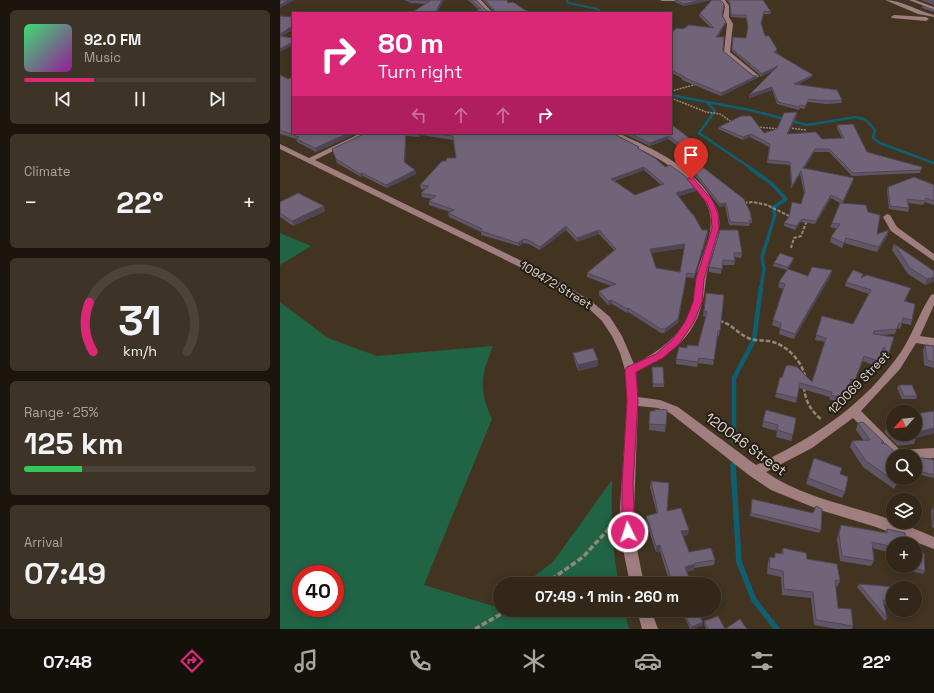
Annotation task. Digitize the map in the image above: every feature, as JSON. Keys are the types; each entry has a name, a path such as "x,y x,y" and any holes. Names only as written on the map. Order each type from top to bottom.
{"street":[{"path":"478,0 490,12"},
{"path":"662,0 683,0"},
{"path":"722,0 727,6 726,17 730,24 727,52 756,76"},
{"path":"887,0 916,12 934,17"},
{"path":"910,0 934,9"},
{"path":"894,17 934,17"},
{"path":"310,160 365,134"},
{"path":"614,134 647,149 680,170 691,179 710,202 715,214 716,228 700,279 698,302 689,322 676,342 659,356 630,370"},
{"name":"109472 Street","path":"280,146 531,269 588,303 606,319 618,336 630,370 633,401 627,508 629,544 636,577"},
{"path":"887,217 894,229 934,258"},
{"name":"120069 Street","path":"754,472 809,444 832,429 853,411 895,367 906,352 921,318 934,297"},
{"path":"913,339 934,342"},
{"name":"120046 Street","path":"633,401 660,404 674,410 754,472 776,486 825,506 877,521 934,543"},
{"path":"853,411 896,454 900,456 934,453"},
{"path":"646,617 650,629"}],"path":[{"path":"672,91 702,84"},
{"path":"672,96 706,112 720,114 727,120 738,124"},
{"path":"752,126 783,129"},
{"path":"786,128 806,130"},
{"path":"738,205 746,203 759,203 780,210 784,216 796,218"},
{"path":"791,248 794,238 801,236 806,223 805,220 800,218"},
{"path":"714,321 727,322 749,339 773,342 788,350 798,362 805,374 804,397 813,413 832,429"},
{"path":"555,577 583,557 627,508"},
{"path":"476,629 496,617"}],"green space":[{"path":"280,233 311,246 280,265"},
{"path":"280,302 328,338 377,356 493,346 486,366 483,382 483,390 492,419 424,585 493,606 493,617 626,617 629,629 280,629"},
{"path":"612,480 612,532 618,577 533,577 553,562"}],"building":[{"path":"280,0 289,0 280,5"},
{"path":"409,0 442,0 436,12 413,12 430,1"},
{"path":"471,0 476,0 487,11 493,12 480,12 477,9 481,9"},
{"path":"485,0 507,0 508,3 513,2 530,12 493,12 494,10"},
{"path":"675,0 701,0 684,4"},
{"path":"712,0 720,0 724,4 722,15 726,22 716,37 724,37 723,51 753,76 757,76 721,93 683,77 685,77 672,70 672,33 676,28 683,29 689,25 714,28 700,13"},
{"path":"728,0 763,0 771,12 764,11 761,23 765,36 769,36 777,49 774,52 813,75 794,84 837,90 842,100 827,101 809,99 805,106 800,105 799,107 778,102 772,87 749,95 778,66 761,74 732,49 733,37 746,38 748,27 746,15 731,15 730,3"},
{"path":"927,0 934,0 934,3"},
{"path":"280,16 292,17 292,27 280,34"},
{"path":"280,36 292,38 292,43 280,49"},
{"path":"280,75 288,79 292,77 292,134 347,134 315,148 296,139 299,137 280,130"},
{"path":"797,112 787,134 816,132 822,139 844,138 837,125 853,124 867,152 922,167 921,170 853,173 829,149 815,149 803,168 854,178 843,201 831,195 816,221 802,219 796,226 784,223 789,217 792,202 801,204 805,191 801,171 792,186 790,162 768,160 770,144 751,134 743,137 719,127 741,116 751,116 764,133 777,129 784,113"},
{"path":"672,125 697,144 691,152 669,136 650,143 631,134 672,134"},
{"path":"364,134 406,134 404,162 415,170 386,185 362,173 360,174 336,159 332,149"},
{"path":"437,134 614,134 639,147 637,148 655,158 665,167 670,165 697,187 676,193 693,214 702,230 708,230 695,274 687,273 678,319 665,329 661,329 628,308 627,309 612,300 608,301 599,291 616,284 587,273 616,249 599,230 577,238 566,226 540,247 528,240 523,239 518,243 481,231 482,229 448,213 454,210 429,201 436,196 421,193 429,186 420,185 442,161 446,161 447,158 456,158 453,136","holes":["644,167 664,184 635,195 611,179","685,244 680,272 656,268 650,249"]},
{"path":"689,158 744,199 750,212 752,221 749,220 750,223 730,222 726,203 720,204 697,175 680,161"},
{"path":"914,177 934,185 934,201 926,198 924,201 907,199 909,208 890,206 888,187"},
{"path":"298,193 324,206 292,221 280,213 280,202"},
{"path":"840,203 866,205 868,212 880,215 877,234 889,230 879,247 846,238 844,243 831,237 840,224 832,223"},
{"path":"720,230 738,230 742,253 734,253 735,261 723,260 722,269 709,267"},
{"path":"894,244 934,271 934,277 927,279 910,268"},
{"path":"780,253 794,258 788,267 774,263"},
{"path":"812,267 832,270 795,334 780,329 781,323 773,320 785,284 779,282 788,269 808,276"},
{"path":"853,270 863,274 861,278 867,275 911,288 904,301 915,304 912,320 903,318 897,329 874,331 873,334 894,337 888,356 884,347 878,361 864,356 855,380 851,379 846,399 831,395 832,392 800,383 797,398 776,393 780,377 782,378 786,366 789,365 797,367 812,382 826,338 816,335 822,316 853,324 871,290 846,282"},
{"path":"706,293 724,295 720,331 718,331 714,360 699,358 698,362 676,359 679,347 687,348 687,345 698,346 707,312 704,311"},
{"path":"925,345 934,346 934,362 927,360"},
{"path":"593,348 598,360 578,365 573,353"},
{"path":"652,367 663,367 664,384 653,384"},
{"path":"899,385 912,385 917,396 904,396"},
{"path":"655,409 667,410 666,425 649,424 650,411 655,411"},
{"path":"766,410 796,418 793,435 777,430 778,425 763,421"},
{"path":"934,411 934,428 922,431 922,413"},
{"path":"863,422 884,442 881,443 886,444 892,449 886,449 886,475 866,461 852,441 870,440 858,423"},
{"path":"814,458 842,468 840,474 848,477 845,492 808,478"},
{"path":"922,458 934,460 934,475 922,472"},
{"path":"651,481 669,483 667,511 681,508 689,530 681,531 689,552 711,548 715,560 695,563 685,567 689,577 671,577 660,545 656,546 646,516 658,513"},
{"path":"752,499 813,513 816,506 822,509 821,530 751,513"},
{"path":"934,508 934,524 933,524"},
{"path":"841,525 887,533 887,529 905,533 905,537 886,537 886,545 872,542 874,561 842,556 839,534"},
{"path":"783,548 806,553 807,559 837,564 840,581 835,580 838,608 851,609 853,626 816,620 813,592 784,589 783,571 769,568 770,557 775,558 775,553 783,554"},
{"path":"922,553 924,553 925,571 922,570"},
{"path":"859,584 886,586 886,601 883,600 886,617"},
{"path":"686,617 700,617 703,622 691,627"},
{"path":"719,617 725,629 708,629 704,621"},
{"path":"740,619 747,629 725,629"}],"waterway":[{"path":"567,0 568,3 597,9 602,12"},
{"path":"672,95 707,102"},
{"path":"707,102 750,110 807,125 856,117 866,120 875,130 873,138 880,143 934,163"},
{"path":"707,102 715,111 699,133 752,169"},
{"path":"750,168 771,183 786,199 773,208 775,215 762,257 764,269 761,288"},
{"path":"734,441 734,378 754,340 761,287"},
{"path":"733,465 739,562 754,600 777,629"}],"route":[{"path":"628,532 627,508 633,401 630,370 659,356 676,342 689,322 698,302 700,279 716,228 715,214 710,202 691,179"}]}
